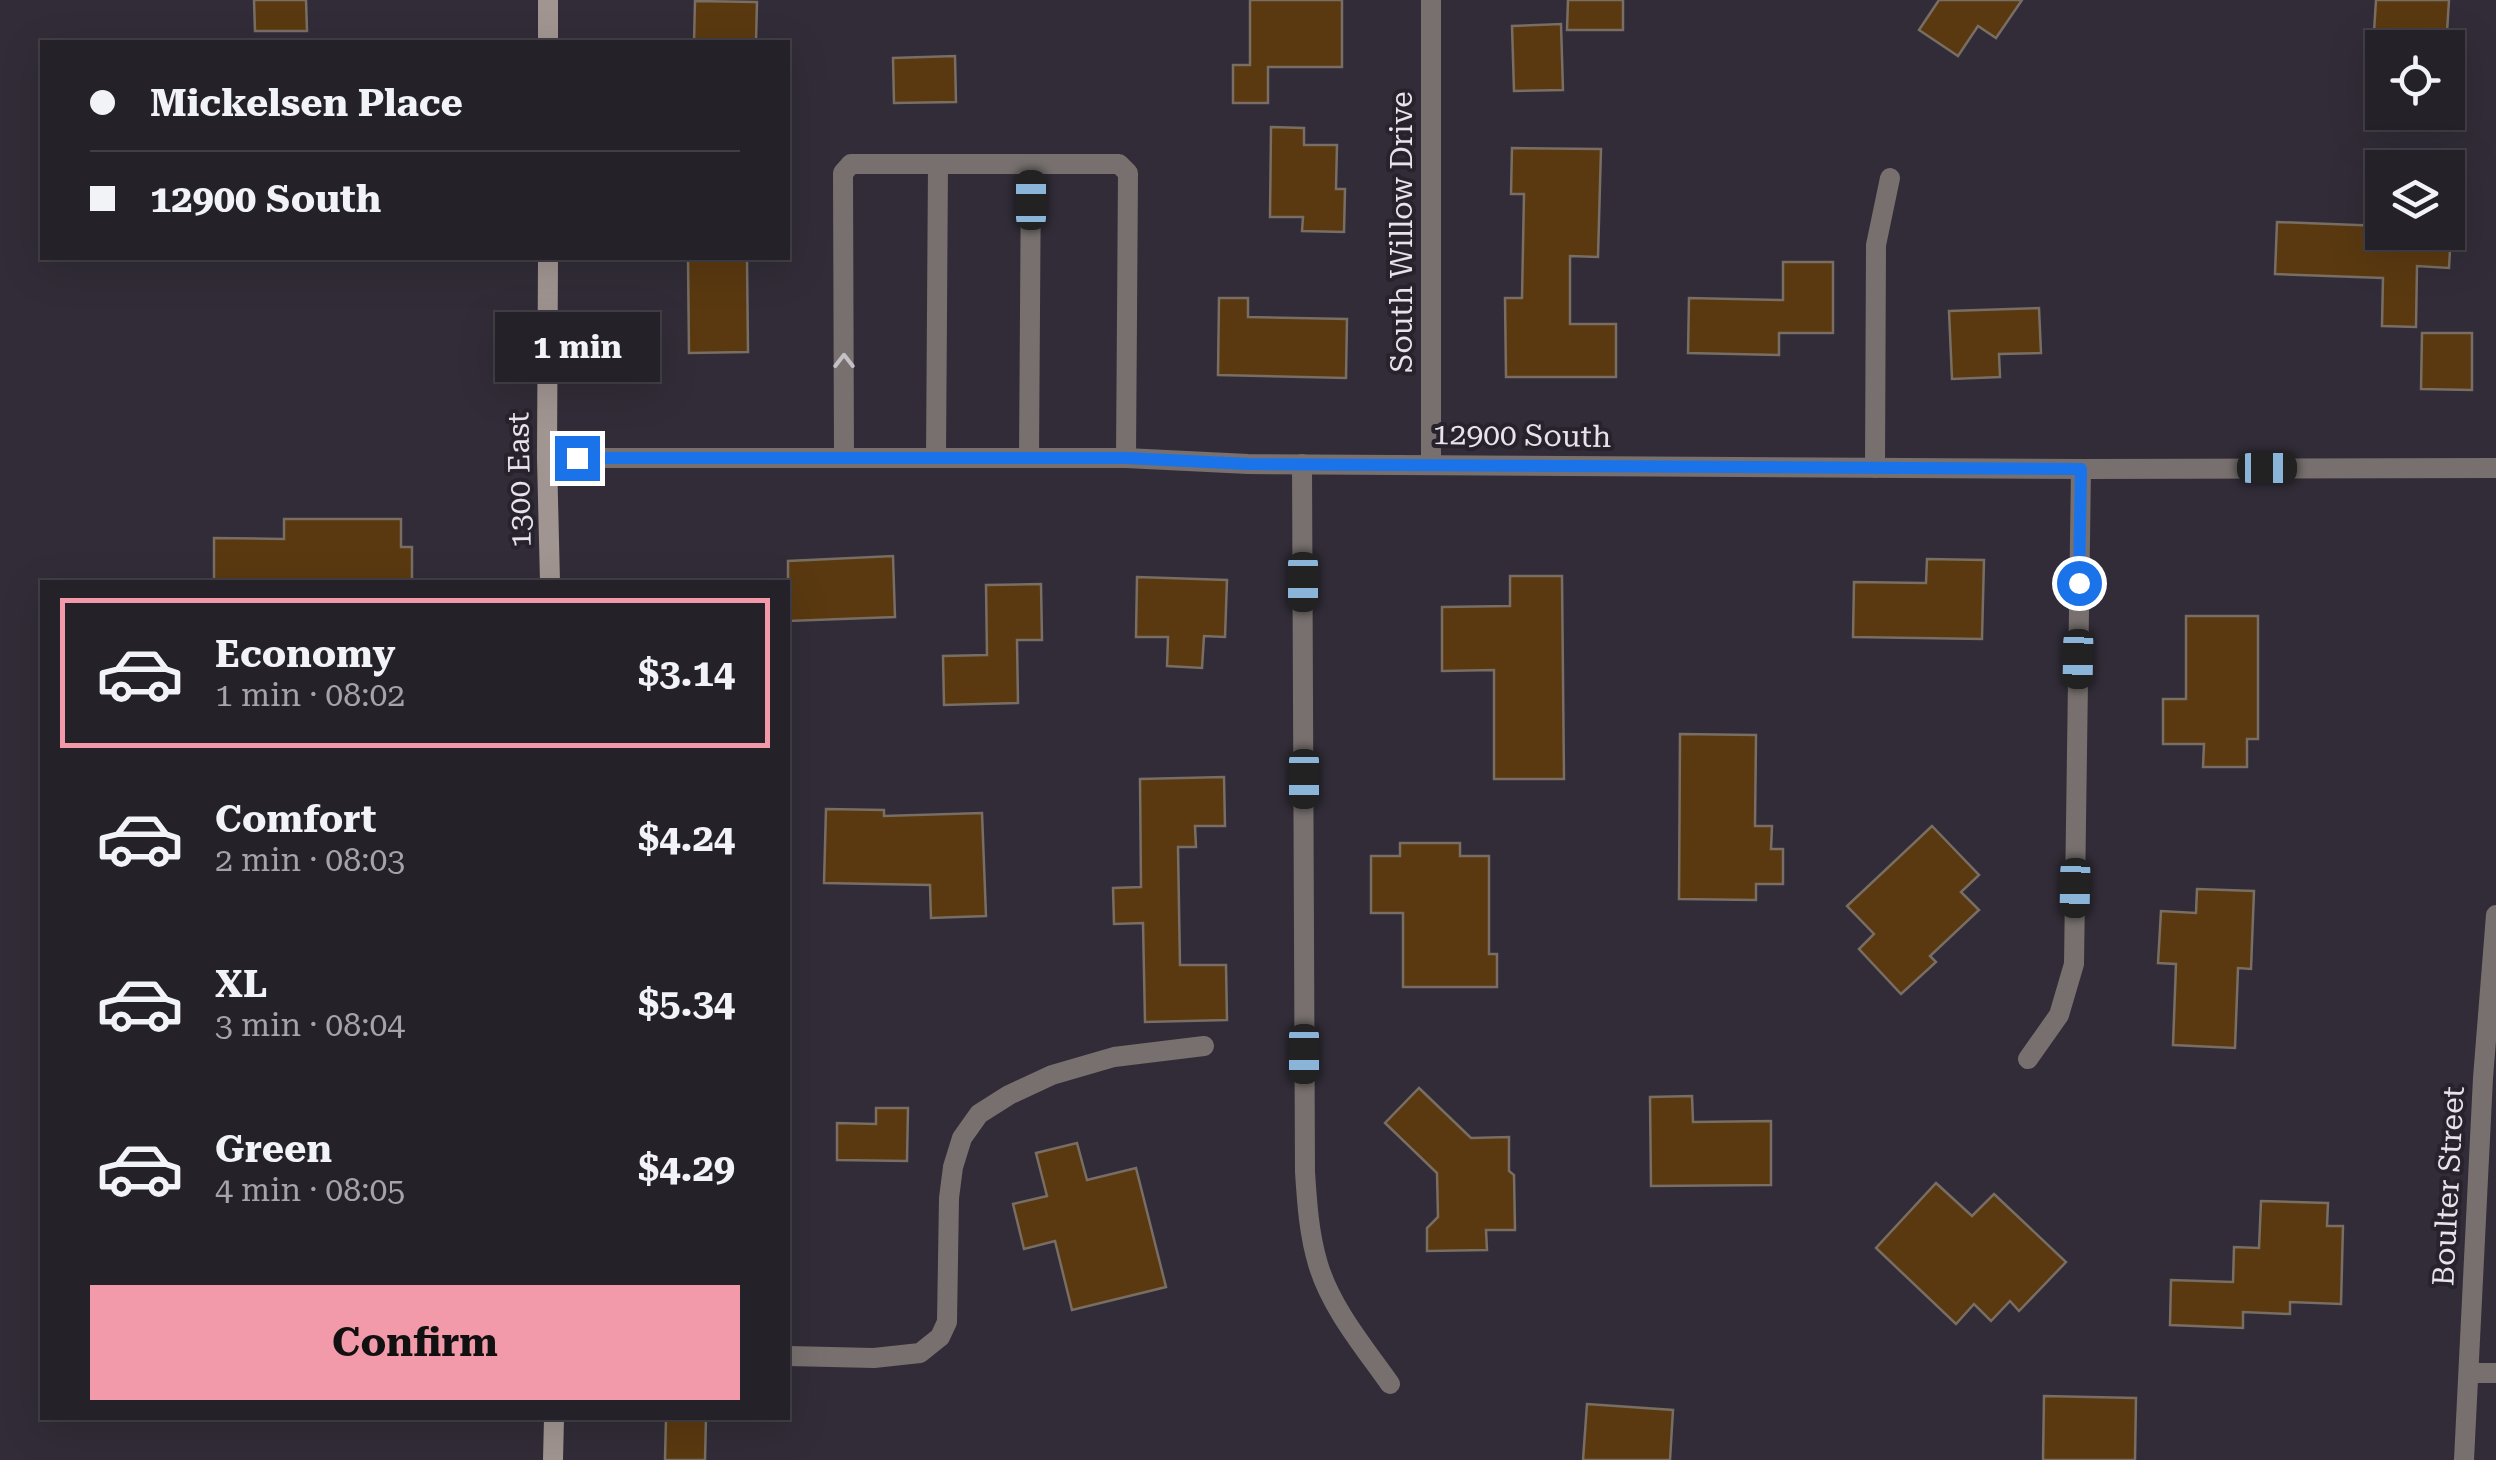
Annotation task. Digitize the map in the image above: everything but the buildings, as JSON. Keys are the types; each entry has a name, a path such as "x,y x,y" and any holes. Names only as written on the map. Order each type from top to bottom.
{"main road":[{"path":"548,0 548,40"},
{"name":"1300 East","path":"548,260 550,580"},
{"path":"554,1420 554,1460"}],"street":[{"name":"South Willow Drive","path":"1431,0 1431,464"},
{"path":"844,458 843,174 851,164 1118,164 1128,174 1126,458"},
{"path":"936,458 938,164"},
{"path":"1029,458 1031,164"},
{"path":"1875,468 1876,244 1890,178"},
{"name":"12900 South","path":"547,458 1126,458 1248,464 1875,468 2496,468"},
{"path":"1302,464 1308,1219 1318,1267 1342,1314 1390,1384"},
{"path":"2028,1059 2060,1016 2074,964 2081,469"},
{"name":"Boulter Street","path":"2464,1460 2483,1078 2496,915"},
{"path":"790,1356 874,1358 920,1353 940,1336 947,1322 953,1167 962,1138 978,1114 1052,1075 1114,1057 1204,1046"},
{"path":"2469,1373 2496,1373"}],"route":[{"path":"577,458 1126,458 1248,464 2081,469 2079,583"}]}
